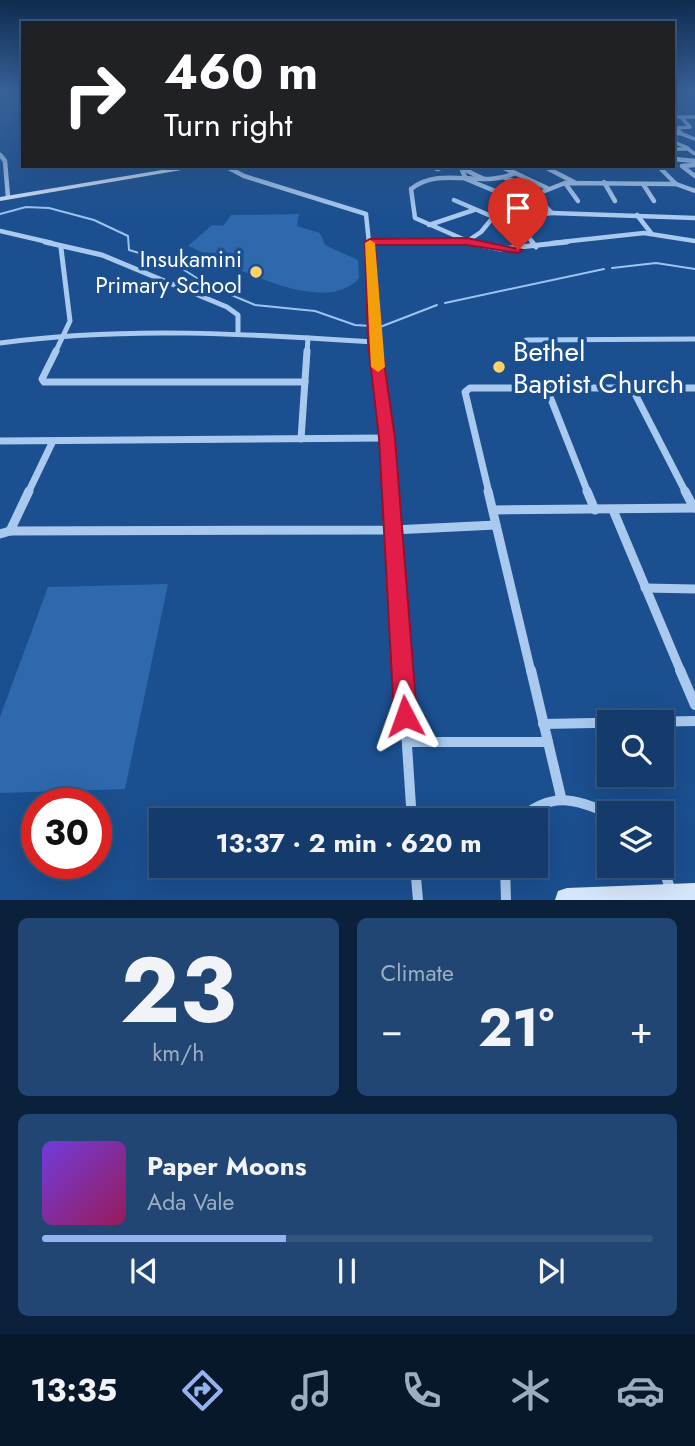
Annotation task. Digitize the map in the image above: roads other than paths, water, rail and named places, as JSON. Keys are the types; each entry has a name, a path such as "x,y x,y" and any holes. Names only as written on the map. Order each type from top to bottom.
{"street":[{"path":"680,132 695,139"},
{"path":"675,134 682,134"},
{"path":"675,147 688,149 695,154"},
{"path":"0,153 5,162 4,198 189,168"},
{"path":"675,159 695,163"},
{"path":"695,163 682,166 695,176"},
{"path":"229,168 244,176 364,211 370,242 375,342 387,438 411,808"},
{"path":"509,168 547,188"},
{"path":"547,168 575,182"},
{"path":"659,168 676,184"},
{"path":"484,179 481,175 464,169 462,172 467,179 519,201"},
{"path":"505,178 515,173"},
{"path":"467,242 415,218 412,187 434,178 505,178 527,186 534,182"},
{"path":"604,182 615,201"},
{"path":"467,242 483,230 492,217 533,194 565,183 676,184 695,191"},
{"path":"565,183 578,201"},
{"path":"643,184 654,201"},
{"path":"533,194 552,213"},
{"path":"454,200 492,217 515,219 552,213 695,218"},
{"path":"429,225 474,210"},
{"path":"637,215 651,233"},
{"path":"515,219 536,247"},
{"path":"0,231 61,248 102,255 227,307 238,315 238,333"},
{"path":"370,242 467,242 500,249 651,233 695,241"},
{"path":"61,248 70,321 42,379 44,382 305,382"},
{"path":"0,343 65,334 238,333 292,334 308,338 375,342"},
{"path":"301,439 308,338"},
{"path":"526,340 695,339"},
{"path":"493,510 695,508 632,388"},
{"path":"561,797 466,390 695,388"},
{"path":"547,389 594,510"},
{"path":"0,441 52,443 387,438"},
{"path":"10,531 52,443"},
{"path":"613,510 695,705"},
{"path":"0,534 10,531 393,530 496,524"},
{"path":"645,588 695,589"},
{"path":"543,724 695,721"},
{"path":"407,742 548,742"},
{"path":"532,808 538,803 561,797 597,809"},
{"path":"416,878 418,900"},
{"path":"505,878 506,900"},
{"path":"672,878 684,895"},
{"path":"568,900 684,895"}],"waterway":[{"path":"0,214 26,207 49,208 94,220 128,236 129,250 173,263 208,285 255,305 315,311 355,325 371,326"},
{"path":"612,268 656,263 695,269"},
{"path":"445,303 604,269"},
{"path":"380,327 437,305"}],"place":[{"name":"Insukamini Primary School","path":"256,272"},
{"name":"Bethel Baptist Church","path":"499,367"}]}
